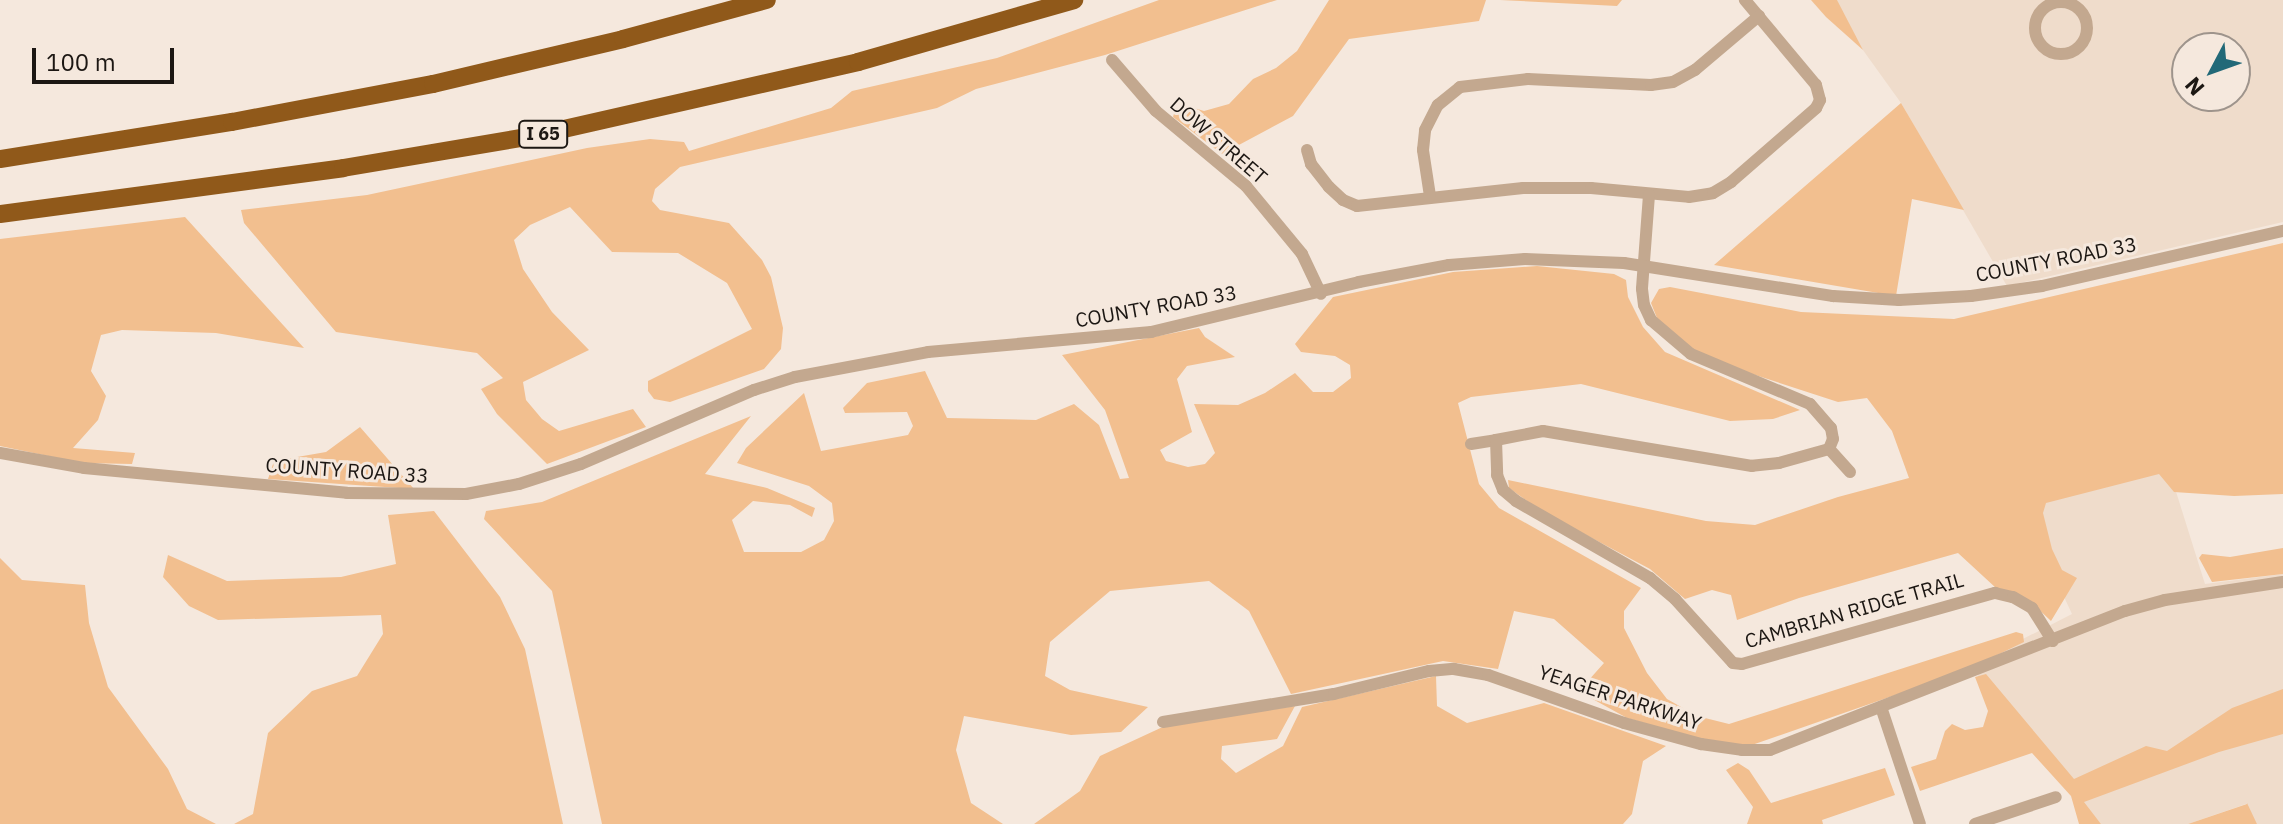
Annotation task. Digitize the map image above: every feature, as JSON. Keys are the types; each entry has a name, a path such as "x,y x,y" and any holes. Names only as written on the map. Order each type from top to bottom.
{"highway":[{"path":"0,159 232,122 433,84 623,39 767,0"},
{"name":"I 65","path":"0,214 343,168 547,133 858,62 1074,0"}],"street":[{"path":"1307,150 1322,178 1350,204 1374,206 1430,196 1555,187 1697,197 1721,189 1819,104 1816,85 1745,0"},
{"path":"2059,1 2080,9 2088,26 2079,48 2062,54 2044,48 2035,30 2043,9 2059,1"},
{"path":"1430,196 1423,150 1425,130 1438,105 1460,87 1528,79 1651,85 1673,82 1695,70 1759,16"},
{"name":"DOW STREET","path":"1112,60 1156,111 1246,186 1302,254 1321,294"},
{"path":"1649,195 1643,265 1644,305 1663,333 1691,354 1810,404 1831,428 1833,439 1829,449"},
{"name":"COUNTY ROAD 33","path":"0,453 84,468 347,493 466,494 519,484 581,464 754,390 795,377 928,352 1151,332 1403,273 1476,262 1574,259 1643,265 1853,298 1971,296 2042,286 2283,231"},
{"path":"1471,444 1543,431 1752,466 1779,463 1829,449"},
{"name":"CAMBRIAN RIDGE TRAIL","path":"1496,440 1497,475 1503,490 1516,501 1650,578 1675,599 1731,669 1986,594 2003,594 2023,601 2043,620 2053,641"},
{"path":"1829,449 1850,472"},
{"name":"YEAGER PARKWAY","path":"1163,722 1334,694 1444,669 1488,675 1624,723 1701,744 1742,750 1770,750 2142,605 2283,582"},
{"path":"1881,707 1920,824"},
{"path":"1975,824 2056,797"}],"shaded area":[{"path":"1159,0 1277,0 1105,55 976,89 937,108 680,167 655,189 652,201 660,210 729,223 762,260 771,277 783,328 781,349 764,369 670,402 654,399 648,391 648,381 752,329 727,283 678,253 612,252 570,207 530,225 514,240 523,269 552,312 589,350 523,382 526,400 542,419 559,431 633,409 646,427 547,464 497,414 481,389 503,378 477,353 336,332 244,223 241,210 367,195 587,148 650,139 684,142 689,151 831,108 852,91 997,58"},
{"path":"1329,0 1486,0 1479,21 1349,39 1293,116 1222,154 1173,117 1175,110 1188,106 1204,111 1229,104 1253,79 1276,68 1297,51"},
{"path":"1500,0 1622,0 1617,6"},
{"path":"1811,0 1837,0 1863,50 1826,17"},
{"path":"1827,0 2283,0 2283,222 2007,286 1901,103"},
{"path":"1901,103 1964,210 1912,199 1896,296 1714,265"},
{"path":"185,217 304,348 216,333 122,330 101,335 91,371 106,396 98,420 73,448 135,453 132,464 82,463 0,446 0,239"},
{"path":"2283,243 2283,494 2234,496 2174,492 2159,474 2046,503 2043,513 2052,549 2062,570 2077,578 2051,621 2031,602 1996,588 1958,553 1799,598 1737,620 1731,595 1712,590 1685,599 1650,569 1541,511 1509,488 1508,480 1706,521 1755,525 1838,497 1909,478 1892,431 1867,398 1838,402 1706,359 1659,323 1651,303 1659,289 1670,287 1801,312 1954,319"},
{"path":"1537,266 1614,274 1626,280 1628,297 1643,327 1665,352 1800,410 1773,419 1730,421 1581,384 1471,397 1458,403 1479,484 1499,508 1641,588 1624,611 1624,628 1647,673 1667,699 1697,716 1729,724 2016,632 2023,634 2024,642 1964,671 1749,746 1699,739 1627,718 1589,697 1587,682 1604,663 1554,619 1514,611 1498,669 1443,661 1291,694 1249,611 1209,581 1110,591 1050,642 1045,676 1070,690 1148,707 1121,732 1071,735 964,716 956,750 971,803 1003,824 602,824 552,591 484,519 486,511 542,502 751,416 705,474 767,488 815,508 812,517 790,505 753,501 732,520 744,552 801,552 824,540 834,521 832,503 809,486 737,463 746,448 804,393 821,451 908,435 913,426 907,412 845,413 843,408 867,383 925,371 947,418 1036,420 1074,404 1099,425 1120,479 1129,478 1105,410 1062,355 1199,328 1205,337 1235,357 1187,366 1177,379 1192,432 1160,450 1166,461 1188,467 1205,464 1215,453 1194,404 1238,405 1265,393 1295,373 1313,392 1333,392 1351,378 1350,365 1335,356 1301,352 1295,344 1333,297 1453,272"},
{"path":"360,427 414,489 268,479 274,461 326,452"},
{"path":"2167,463 2205,584 2283,574 2283,824 2257,824 2246,804 2188,824 2101,824 1970,666 2072,614 2022,507"},
{"path":"434,511 500,597 525,649 563,824 234,824 253,814 268,733 312,691 357,676 383,634 381,615 218,620 189,606 163,577 168,555 227,581 341,577 396,564 388,515"},
{"path":"2283,548 2283,574 2212,582 2199,558 2202,554 2230,557"},
{"path":"0,558 22,580 85,585 89,623 108,687 168,769 187,809 216,824 0,824"},
{"path":"1986,674 2074,779 2146,746 2167,751 2232,708 2283,689 2283,734 2219,752 2084,802 2101,824 2079,824 2071,796 2032,753 1920,791 1911,767 1936,759 1945,731 1952,724 1965,730 1983,727 1988,711 1975,677"},
{"path":"1436,676 1437,706 1467,723 1544,703 1666,746 1643,761 1632,814 1623,824 1034,824 1080,791 1100,756 1167,725 1295,706 1277,739 1222,746 1221,759 1236,773 1283,746 1302,707"},
{"path":"1738,763 1749,770 1771,803 1885,768 1895,795 1822,820 1823,824 1747,824 1753,807 1726,770"},
{"path":"2247,804 2257,824 2188,824"}]}
